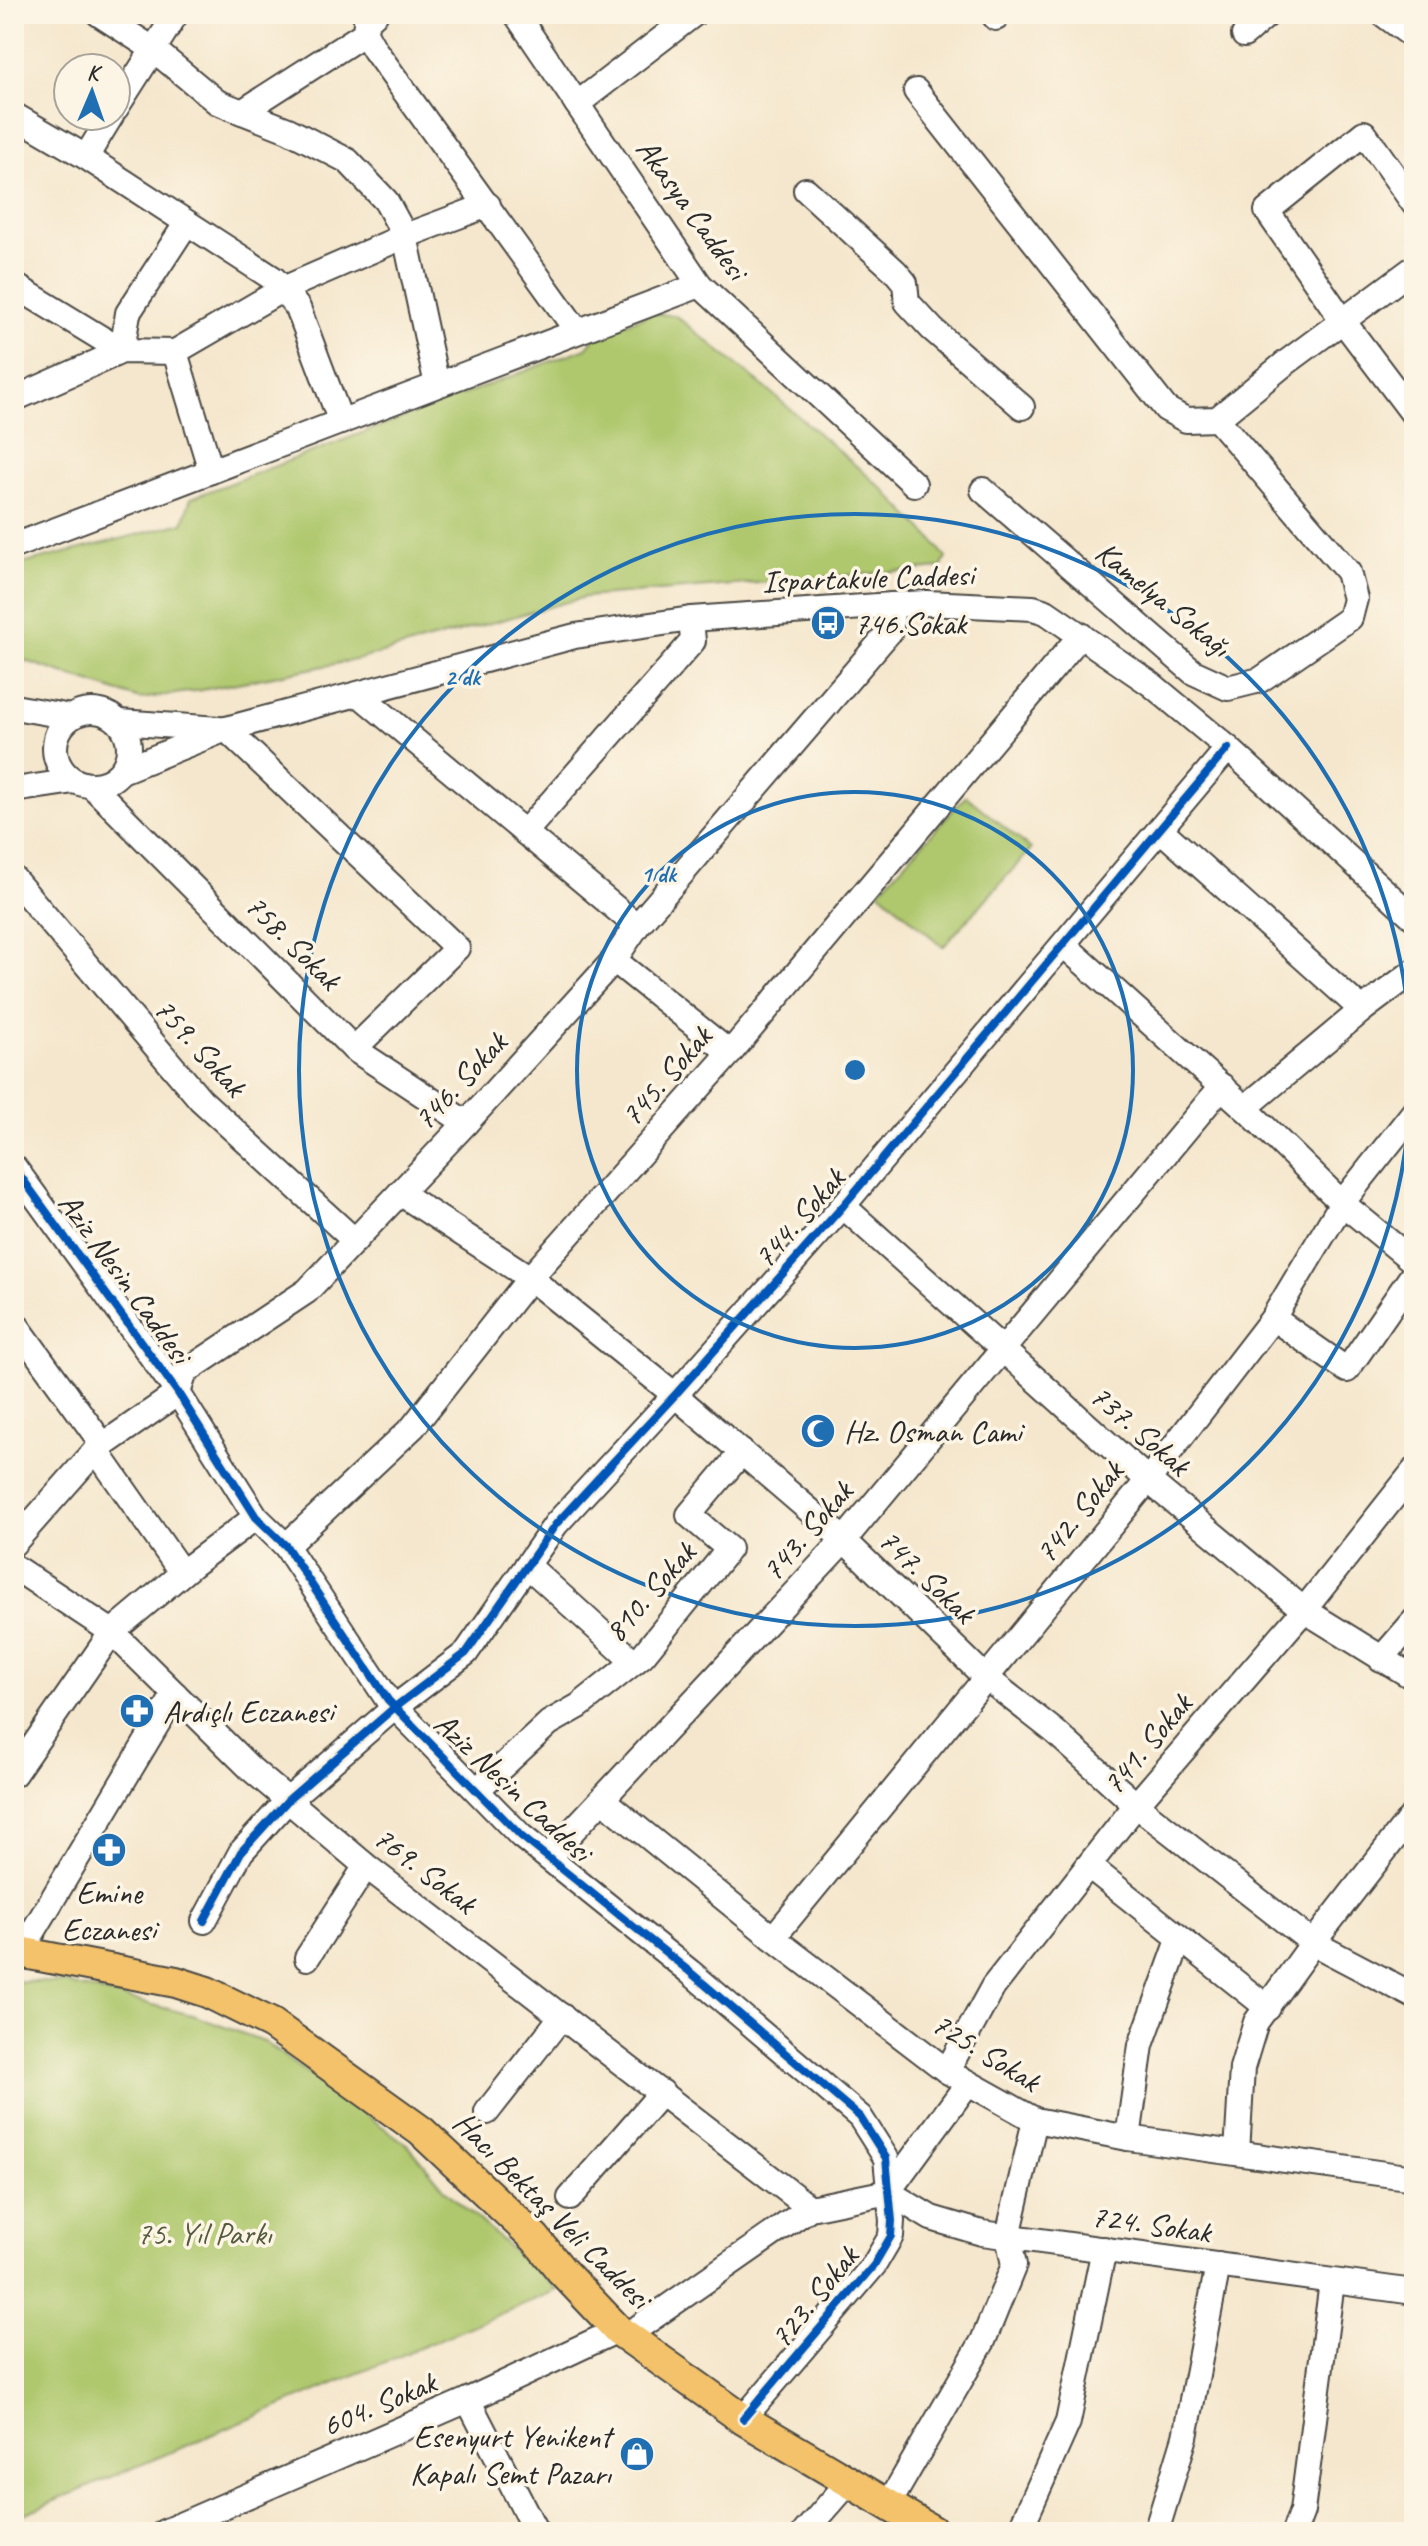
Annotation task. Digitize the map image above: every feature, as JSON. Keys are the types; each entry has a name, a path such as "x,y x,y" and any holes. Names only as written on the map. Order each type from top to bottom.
{"main road":[{"name":"Hacı Bektaş Veli Caddesi","path":"17,1952 176,1982 207,1992 272,2024 421,2131 535,2238 561,2270 622,2333 743,2419 887,2507 934,2532"}],"street":[{"path":"99,14 153,49 217,102 288,130 348,161 386,201 405,236 437,385"},
{"path":"132,82 176,14"},
{"name":"Akasya Caddesi","path":"516,14 700,285 914,484"},
{"path":"577,104 694,14"},
{"path":"1244,35 1268,14"},
{"path":"1383,14 1414,37"},
{"path":"242,112 370,24 488,205 577,331"},
{"path":"916,91 1166,409 1186,420 1217,419 1283,365 1414,268"},
{"path":"14,115 86,157 274,279 298,308 341,422"},
{"path":"86,157 101,132"},
{"path":"1414,204 1364,133 1267,211 1343,321 1414,415"},
{"path":"806,190 895,271 905,283 907,302 932,329 1022,407"},
{"path":"14,399 122,351 175,352 283,289 405,236 488,205"},
{"path":"122,351 128,313 186,224"},
{"path":"14,285 122,351"},
{"path":"14,546 700,285"},
{"path":"175,352 211,471"},
{"name":"Kamelya Sokağı","path":"983,490 1193,672 1228,688 1260,680 1350,618 1355,599 1348,572 1217,419"},
{"name":"Ispartakule Caddesi","path":"124,770 226,729 575,636 691,619 892,605 927,603 1033,608 1046,612 1151,684 1228,748 1414,918"},
{"name":"746. Sokak","path":"14,1543 99,1447 178,1393 185,1372 307,1291 466,1123 614,960 637,926 891,630 892,605"},
{"path":"525,832 693,641 691,619"},
{"name":"745. Sokak","path":"286,1546 413,1427 530,1278 730,1053 1081,635"},
{"path":"360,695 637,926"},
{"path":"14,707 71,717"},
{"path":"14,790 83,784 115,779 124,770 130,745 119,722 108,714 83,712 71,717 62,726 55,748 61,770 83,784"},
{"name":"Ispartakule Caddesi","path":"119,722 226,729"},
{"path":"226,729 457,948 354,1049"},
{"name":"744. Sokak","path":"204,1921 241,1852 288,1800 395,1707 466,1653 556,1524 843,1206 1228,748"},
{"name":"758. Sokak","path":"83,784 354,1049 466,1123"},
{"path":"1161,830 1362,1010"},
{"name":"759. Sokak","path":"14,879 201,1100 355,1241"},
{"path":"1064,945 1222,1086 1342,1203 1414,1262"},
{"path":"614,960 730,1053"},
{"path":"1245,1108 1362,1010 1414,971"},
{"name":"743. Sokak","path":"548,1857 844,1540 1222,1086"},
{"name":"742. Sokak","path":"773,1938 1148,1480 1273,1318 1342,1203 1414,1112"},
{"name":"Aziz Nesin Caddesi","path":"14,1167 178,1393 256,1517 286,1546 395,1707 521,1836 690,1972 860,2117 886,2158 888,2192"},
{"name":"747. Sokak","path":"400,1193 530,1278 675,1395 844,1540 985,1677 1054,1731 1136,1805 1313,1943 1414,1996"},
{"name":"737. Sokak","path":"843,1206 1148,1480 1304,1610 1414,1678"},
{"path":"1273,1318 1347,1370 1414,1273"},
{"path":"14,1322 25,1350 99,1447 182,1573"},
{"name":"810. Sokak","path":"477,1790 549,1723 579,1706 634,1662 666,1629 729,1549 689,1515 742,1452"},
{"name":"741. Sokak","path":"888,2192 958,2077 993,1987 1136,1805 1304,1610 1414,1471"},
{"path":"14,1774 112,1632 182,1573 256,1517"},
{"path":"527,1565 634,1662"},
{"name":"769. Sokak","path":"14,1567 112,1632 251,1769 366,1866 810,2208"},
{"path":"1381,1659 1414,1621"},
{"path":"17,1952 175,1694"},
{"name":"725. Sokak","path":"603,1800 773,1938 958,2077 1035,2120 1128,2138 1414,2178"},
{"path":"1237,2153 1242,2068 1256,2022 1414,1813"},
{"path":"307,1958 366,1866"},
{"path":"1089,1866 1268,2008"},
{"path":"1128,2138 1141,2045 1179,1940"},
{"path":"487,2112 562,2016"},
{"path":"570,2198 662,2092"},
{"path":"887,2507 983,2341 1014,2265 1008,2236 1035,2120"},
{"path":"810,2208 888,2192"},
{"name":"724. Sokak","path":"888,2192 931,2218 982,2233 1414,2292"},
{"name":"723. Sokak","path":"743,2419 874,2265 891,2236 888,2192"},
{"name":"604. Sokak","path":"164,2532 622,2333 810,2208"},
{"path":"1019,2532 1068,2422 1104,2249"},
{"path":"1156,2532 1185,2437 1218,2265"},
{"path":"1294,2532 1302,2511 1332,2282"},
{"path":"468,2400 527,2529"},
{"path":"805,2532 848,2483"}],"green space":[{"path":"652,313 676,316 883,489 933,540 946,558 941,568 585,597 360,659 140,699 14,657 14,566 183,523 191,498 586,348 598,334"},
{"path":"966,796 1031,849 943,947 879,891"},
{"name":"75. Yıl Parkı","path":"14,1981 65,1983 192,2015 263,2041 408,2145 446,2191 557,2290 19,2516 14,2503"}],"cycle path":[{"path":"204,1921 241,1852 288,1800 395,1707 466,1653 556,1524 843,1206 1228,748"},
{"path":"14,1167 178,1393 256,1517 286,1546 388,1700 521,1836 690,1972 860,2117 886,2158 891,2236 874,2265 743,2419"}],"place":[{"name":"746.Sokak","path":"828,623"},
{"name":"Hz. Osman Cami","path":"818,1431"},
{"name":"Ardıçlı Eczanesi","path":"137,1711"},
{"name":"Emine Eczanesi","path":"109,1850"},
{"name":"Esenyurt Yenikent Kapalı Semt Pazarı","path":"637,2454"}]}
